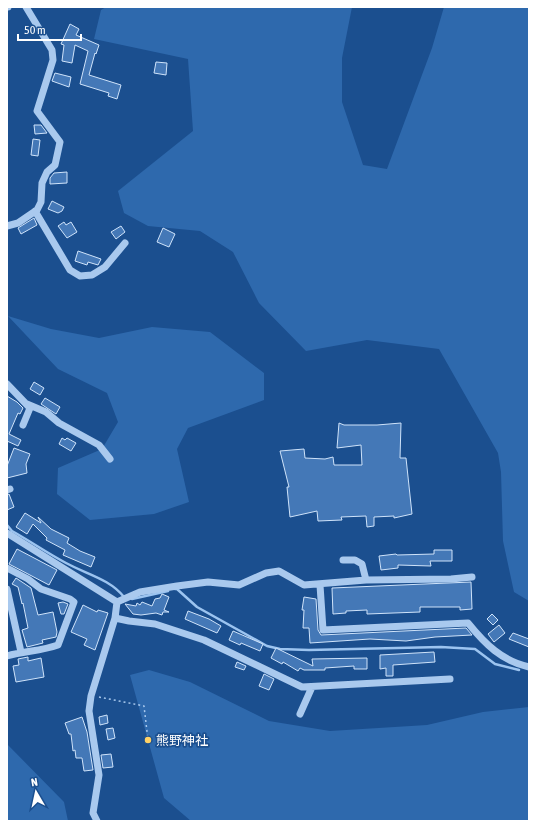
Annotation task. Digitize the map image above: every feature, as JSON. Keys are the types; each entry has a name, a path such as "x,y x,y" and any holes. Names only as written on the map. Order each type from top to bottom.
{"street":[{"path":"7,226 18,223 35,211 41,202 42,183 47,172 55,165 60,142 37,111 53,60 52,50 26,7"},
{"path":"35,211 70,270 80,276 92,275 105,267 125,243"},
{"path":"7,384 30,408 23,425"},
{"path":"27,404 46,412 59,423 99,445 110,459"},
{"path":"7,533 117,602"},
{"path":"342,560 354,560 362,564 366,580"},
{"path":"7,568 28,579 41,589 61,595 74,602 58,644 35,652 21,652 7,656"},
{"path":"117,602 140,592 185,585 208,582 239,586 266,573 280,571 304,585 320,585 366,580 472,577"},
{"path":"320,585 323,630 468,623 487,646 518,665 529,667"},
{"path":"7,589 21,652"},
{"path":"97,821 93,813 99,775 89,712 91,696 114,618 117,602"},
{"path":"114,618 155,624 204,640 281,675 302,687 450,679"},
{"path":"300,714 312,687"}],"path":[{"path":"91,696 144,706 148,740"}],"shaded area":[{"path":"106,7 352,7 342,58 342,102 363,165 387,169 432,48 444,7 529,7 529,601 514,592 503,541 501,472 498,453 439,349 367,340 306,351 259,303 233,252 200,231 148,226 124,213 118,191 193,131 188,59 94,39 101,10"},
{"path":"8,316 51,329 99,338 152,327 210,332 264,373 264,400 188,428 177,449 189,502 154,514 90,520 57,494 58,468 102,449 118,422 107,393 58,369"},
{"path":"149,670 190,682 269,721 330,731 427,725 483,712 529,707 529,821 191,821 164,798 130,675"},
{"path":"7,744 64,802 68,821 7,821"}],"building":[{"path":"70,24 79,29 76,35 99,45 96,54 95,53 89,75 121,85 117,99 108,96 109,93 80,84 88,51 75,45 72,63 62,61 64,45 61,44"},
{"path":"156,62 167,63 166,75 154,73"},
{"path":"55,73 71,77 69,87 52,81"},
{"path":"34,125 41,125 47,133 35,134"},
{"path":"33,139 40,140 38,156 31,155"},
{"path":"67,172 67,183 50,184 50,178 54,173"},
{"path":"52,201 64,207 62,211 58,213 48,209"},
{"path":"34,218 37,225 21,234 18,228"},
{"path":"64,222 66,225 71,222 77,232 67,238 58,226"},
{"path":"121,226 125,232 116,239 111,232"},
{"path":"163,228 175,234 169,247 157,242"},
{"path":"78,251 101,259 98,265 88,262 87,265 75,261"},
{"path":"34,382 44,388 40,395 30,389"},
{"path":"7,396 23,408 20,414 18,413 9,434 21,440 18,446 7,441"},
{"path":"45,398 60,407 56,414 41,404"},
{"path":"339,423 344,425 377,425 401,423 400,458 406,458 412,514 394,518 394,516 374,517 374,526 367,527 366,516 341,517 342,520 318,521 317,511 290,517 287,487 289,487 280,451 304,449 305,458 325,459 333,457 334,465 362,465 361,445 337,448"},
{"path":"62,438 65,440 67,438 76,443 71,451 59,444"},
{"path":"14,448 30,454 26,464 27,473 7,478 7,466"},
{"path":"9,494 14,507 7,510 7,495"},
{"path":"25,513 41,523 38,517 51,529 69,538 67,543 80,551 95,557 91,567 63,555 65,550 46,540 47,538 33,524 27,534 16,527"},
{"path":"17,549 57,570 49,585 9,564"},
{"path":"434,550 452,550 452,561 430,561 431,566 398,565 398,568 381,570 379,556 396,554 434,554"},
{"path":"16,578 31,588 38,615 53,612 57,632 56,637 42,640 43,643 27,647 22,630 28,628 23,603 22,604 18,587 12,584"},
{"path":"471,582 472,609 460,610 460,607 420,607 420,612 367,614 367,610 346,611 346,613 333,614 332,588"},
{"path":"162,594 169,597 164,610 169,612 163,612 162,615 156,613 141,615 133,614 125,604 136,606 137,603 140,605 142,602 152,606 155,599 160,598"},
{"path":"304,597 316,599 318,630 321,635 466,628 472,635 435,637 406,641 370,639 310,643 309,628 303,628 304,610 302,610"},
{"path":"63,602 68,604 64,614 61,614 58,603"},
{"path":"83,605 97,612 98,610 108,613 95,650 84,645 87,639 71,632"},
{"path":"188,611 209,619 221,626 217,633 185,619"},
{"path":"492,614 498,620 493,625 487,619"},
{"path":"499,625 505,633 494,642 488,634"},
{"path":"233,631 263,644 260,651 229,640"},
{"path":"513,633 529,639 529,647 509,639"},
{"path":"276,648 313,666 312,659 367,658 367,669 354,669 354,666 325,668 325,670 304,670 300,668 298,671 283,662 282,664 271,658"},
{"path":"434,652 435,662 393,665 393,676 386,676 386,668 380,669 380,655"},
{"path":"28,657 28,661 41,658 44,677 16,682 13,666 19,665 18,659"},
{"path":"237,662 246,666 244,670 235,667"},
{"path":"264,674 274,679 269,690 259,686"},
{"path":"107,715 108,723 100,725 99,717"},
{"path":"82,717 87,732 93,770 84,771 82,758 76,758 75,750 73,751 71,734 69,734 65,723"},
{"path":"113,728 115,738 108,740 106,729"},
{"path":"111,754 113,767 103,768 101,755"}],"waterway":[{"path":"7,525 12,531 59,559 105,581 124,597"},
{"path":"175,589 177,589 197,607 267,646 280,649 309,650 441,647 475,649 495,664 519,670"},
{"path":"132,599 168,591"}],"place":[{"name":"熊野神社","path":"148,740"}]}
